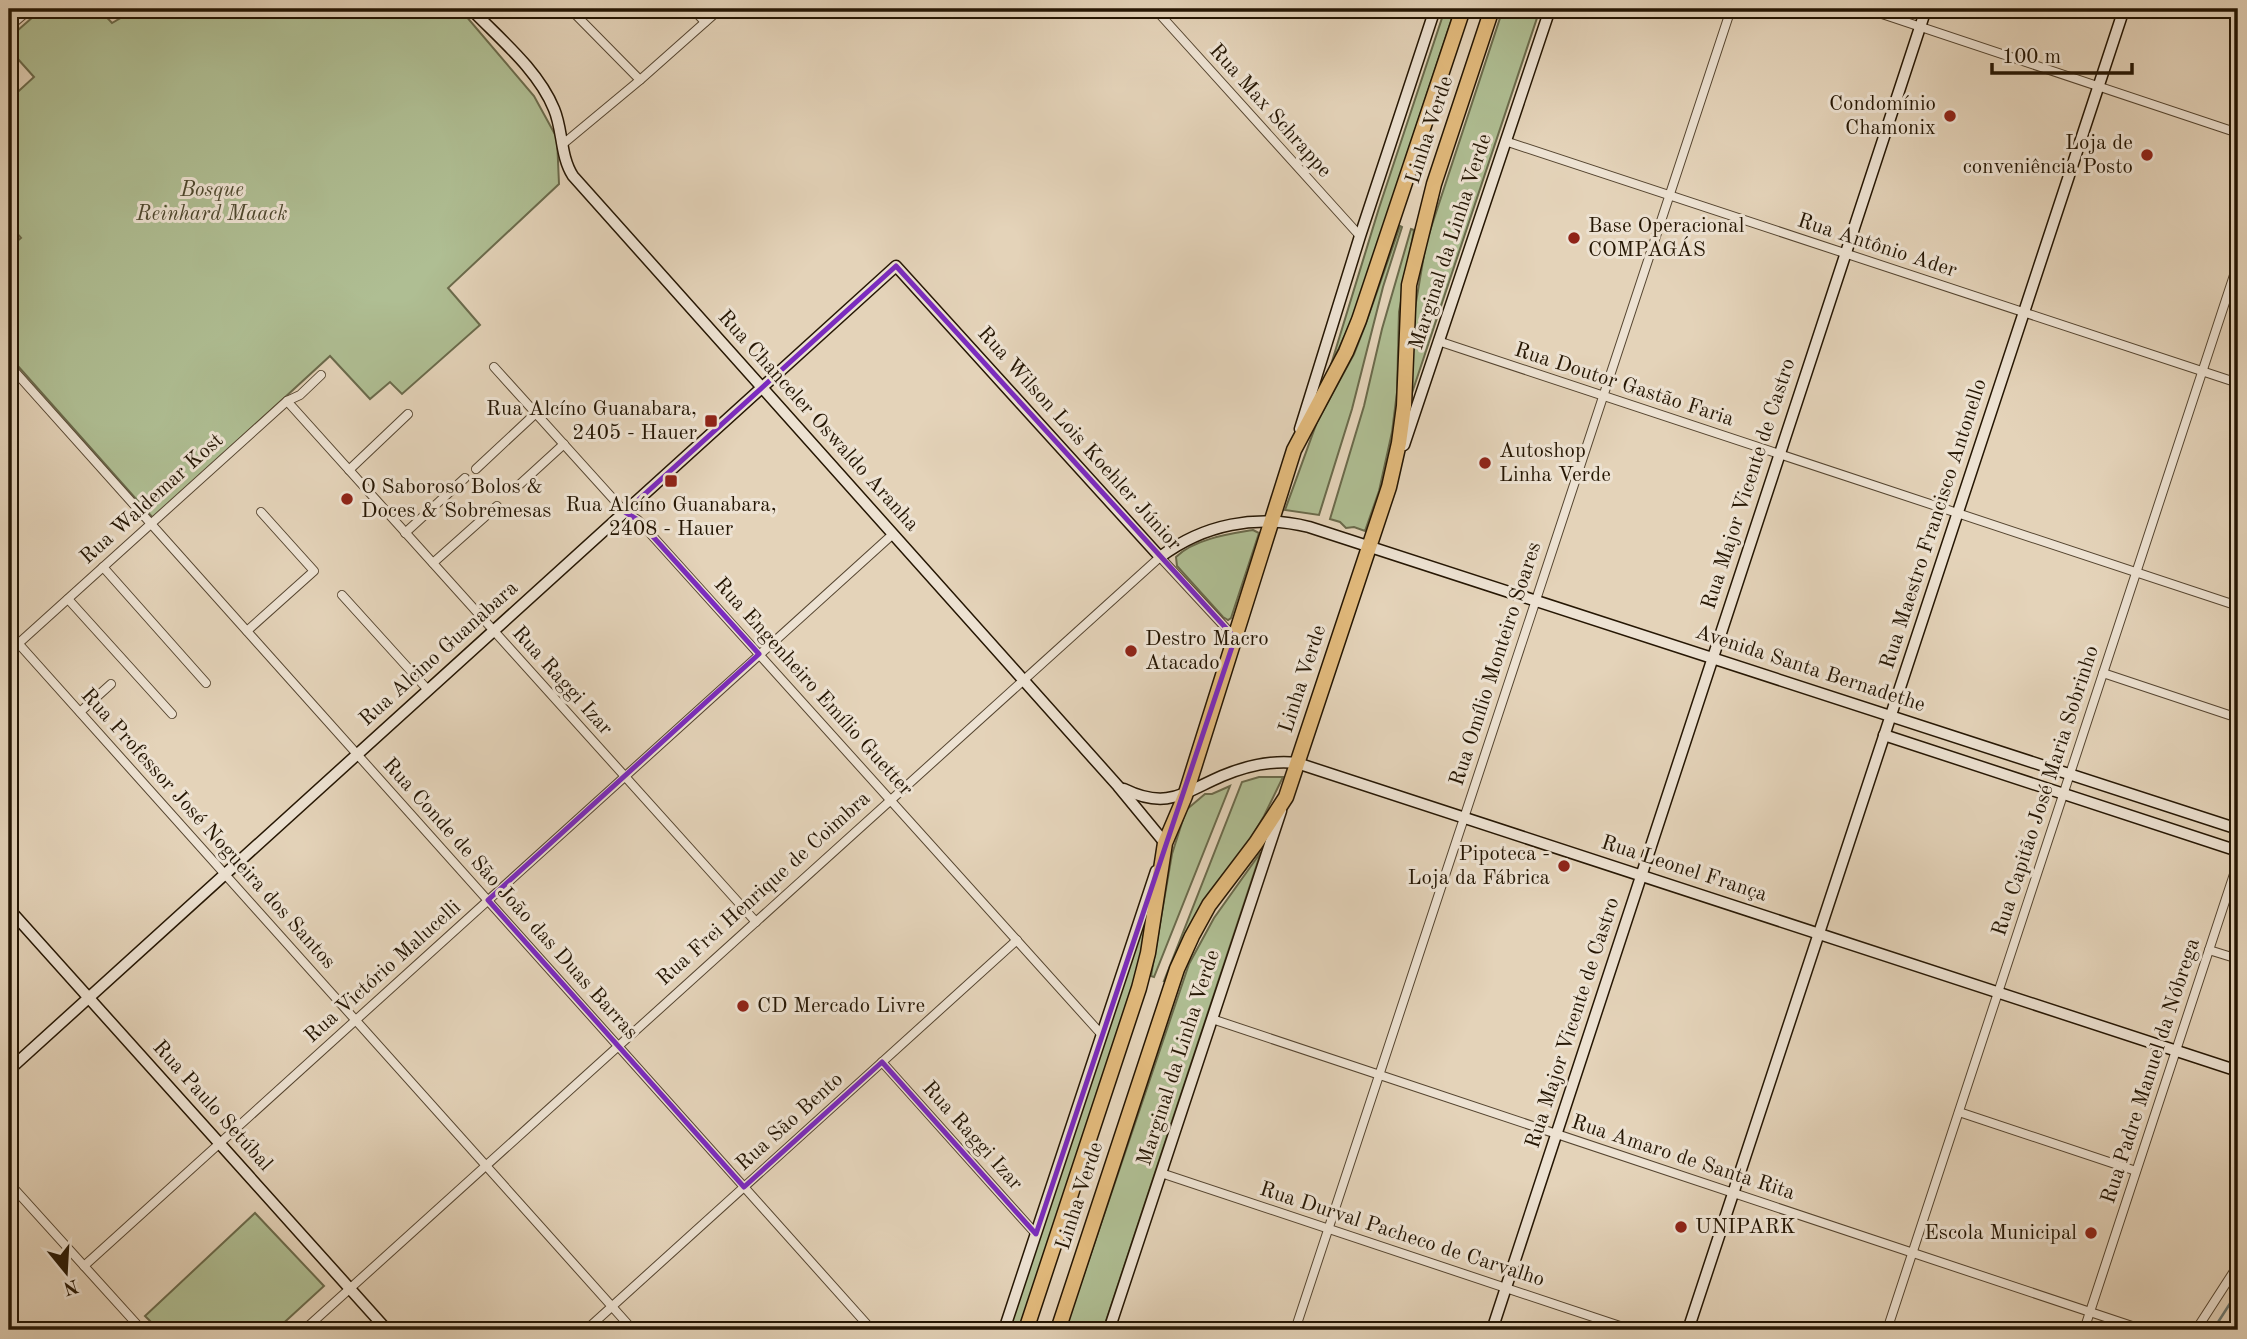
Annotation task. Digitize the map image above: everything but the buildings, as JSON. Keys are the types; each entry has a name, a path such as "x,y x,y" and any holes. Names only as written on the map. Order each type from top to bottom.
{"highway":[{"name":"Linha Verde","path":"1026,1330 1144,970 1160,887 1165,843 1185,796 1294,450 1346,352 1359,320 1463,9"},
{"name":"Linha Verde","path":"1058,1330 1184,953 1209,905 1256,844 1286,797 1370,545 1389,487 1399,443 1404,406 1409,285 1434,184 1492,9"}],"main road":[{"name":"Rua Chanceler Oswaldo Aranha","path":"471,9 543,89 555,111 566,164 573,176 1118,786 1165,843"},
{"path":"1294,450 1360,236 1435,9"},
{"name":"Marginal da Linha Verde","path":"1389,487 1550,9"},
{"name":"Rua Major Vicente de Castro","path":"1492,1330 1926,9"},
{"name":"Rua Maestro Francisco Antonello","path":"1688,1330 2124,9"},
{"name":"Rua Alcino Guanabara","path":"9,1070 896,266"},
{"name":"Rua Wilson Lois Koehler Júnior","path":"896,266 1160,556"},
{"name":"Rua Frei Henrique de Coimbra","path":"1160,556 1181,542 1206,531 1240,522 1272,520 1309,527 1370,545"},
{"name":"Avenida Santa Bernadethe","path":"1370,545 2238,830"},
{"name":"Avenida Santa Bernadethe","path":"1884,735 2238,851"},
{"name":"Rua Leonel França","path":"1118,786 1154,799 1185,796 1204,784 1244,767 1272,762 1297,763 2238,1071"},
{"name":"Marginal da Linha Verde","path":"1109,1330 1286,797"},
{"path":"1004,1330 1165,843"},
{"name":"Rua Paulo Setúbal","path":"9,909 387,1330"}],"street":[{"path":"9,27 30,9"},
{"path":"570,9 640,80"},
{"path":"693,9 705,22"},
{"path":"563,144 720,9"},
{"name":"Rua Max Schrappe","path":"1155,9 1360,236"},
{"name":"Rua Omílio Monteiro Soares","path":"1295,1330 1731,9"},
{"path":"1867,9 2238,133"},
{"name":"Rua Antônio Ader","path":"1505,141 2238,383"},
{"name":"Rua Capitão José Maria Sobrinho","path":"1887,1330 2238,263"},
{"name":"Rua Doutor Gastão Faria","path":"1438,341 2238,606"},
{"name":"Rua Conde de São João das Duas Barras","path":"9,365 872,1330"},
{"name":"Rua Engenheiro Emílio Guetter","path":"494,367 625,512 638,520 1102,1034"},
{"name":"Rua Waldemar Kost","path":"9,652 287,401 300,395 321,375"},
{"name":"Rua Raggi Izar","path":"287,401 756,922"},
{"path":"476,469 536,413"},
{"path":"349,470 408,414"},
{"path":"518,486 564,444"},
{"path":"405,533 465,478"},
{"path":"433,564 497,506"},
{"path":"247,631 314,571 261,512"},
{"name":"Rua Victório Malucelli","path":"84,1266 892,534"},
{"name":"Rua Wilson Lois Koehler Júnior","path":"1160,556 1235,638"},
{"name":"Rua Frei Henrique de Coimbra","path":"304,1330 1160,556"},
{"path":"103,567 206,683"},
{"path":"342,595 428,690"},
{"path":"68,599 172,714"},
{"name":"Rua Professor José Nogueira dos Santos","path":"9,633 632,1330"},
{"path":"2104,673 2238,718"},
{"path":"80,712 111,684"},
{"name":"Rua Padre Manuel da Nóbrega","path":"2084,1330 2238,862"},
{"name":"Rua São Bento","path":"586,1330 1017,940"},
{"path":"2209,950 2238,959"},
{"name":"Rua Amaro de Santa Rita","path":"1212,1019 2144,1330"},
{"name":"Rua Raggi Izar","path":"882,1062 1036,1234"},
{"path":"1959,1112 2136,1171"},
{"name":"Rua Durval Pacheco de Carvalho","path":"1161,1173 1632,1330"},
{"path":"9,1183 142,1330"},
{"path":"2196,1330 2238,1265"},
{"path":"2230,1330 2238,1317"}],"highlighted area":[{"path":"896,266 1235,638 1036,1234 882,1062 744,1187 488,900 759,654 638,520 625,512"}],"green space":[{"name":"Bosque Reinhard Maack","path":"42,9 99,9 112,23 136,9 460,9 534,96 557,138 559,184 448,288 480,325 402,394 390,382 370,399 330,356 153,518 9,356 9,248 21,238 9,224 9,100 34,77 9,49 9,38"},
{"path":"1445,9 1455,9 1354,315 1330,368 1379,208"},
{"path":"1503,9 1540,9 1411,396 1413,320 1426,243"},
{"path":"1400,226 1402,227 1383,287 1352,409 1319,515 1285,510 1317,422 1354,354"},
{"path":"1411,229 1414,230 1399,312 1397,392 1392,432 1379,491 1365,531 1354,527 1346,528 1340,522 1330,519 1364,406 1382,329"},
{"path":"1253,530 1259,533 1231,618 1228,620 1177,566 1176,557 1202,542"},
{"path":"1259,777 1283,777 1264,816 1167,981 1164,981 1242,782"},
{"path":"1230,786 1154,977 1151,976 1172,854 1186,810 1205,794 1212,794"},
{"path":"1261,852 1103,1330 1065,1330 1189,964 1214,918"},
{"path":"1148,909 1134,982 1019,1330 1009,1330"},
{"path":"255,1213 324,1286 276,1330 159,1330 145,1316"}],"waterway":[{"path":"2213,1330 2238,1291"}],"place":[{"name":"Condomínio Chamonix","path":"1950,116"},
{"name":"Loja de conveniência Posto","path":"2147,155"},
{"name":"Base Operacional COMPAGÁS","path":"1574,238"},
{"name":"Rua Alcíno Guanabara, 2405 - Hauer","path":"711,421"},
{"name":"Autoshop Linha Verde","path":"1485,463"},
{"name":"Rua Alcíno Guanabara, 2408 - Hauer","path":"671,481"},
{"name":"O Saboroso Bolos & Doces & Sobremesas","path":"347,499"},
{"name":"Destro Macro Atacado","path":"1131,651"},
{"name":"Pipoteca - Loja da Fábrica","path":"1564,866"},
{"name":"CD Mercado Livre","path":"743,1006"},
{"name":"UNIPARK","path":"1681,1227"},
{"name":"Escola Municipal","path":"2091,1233"}]}
